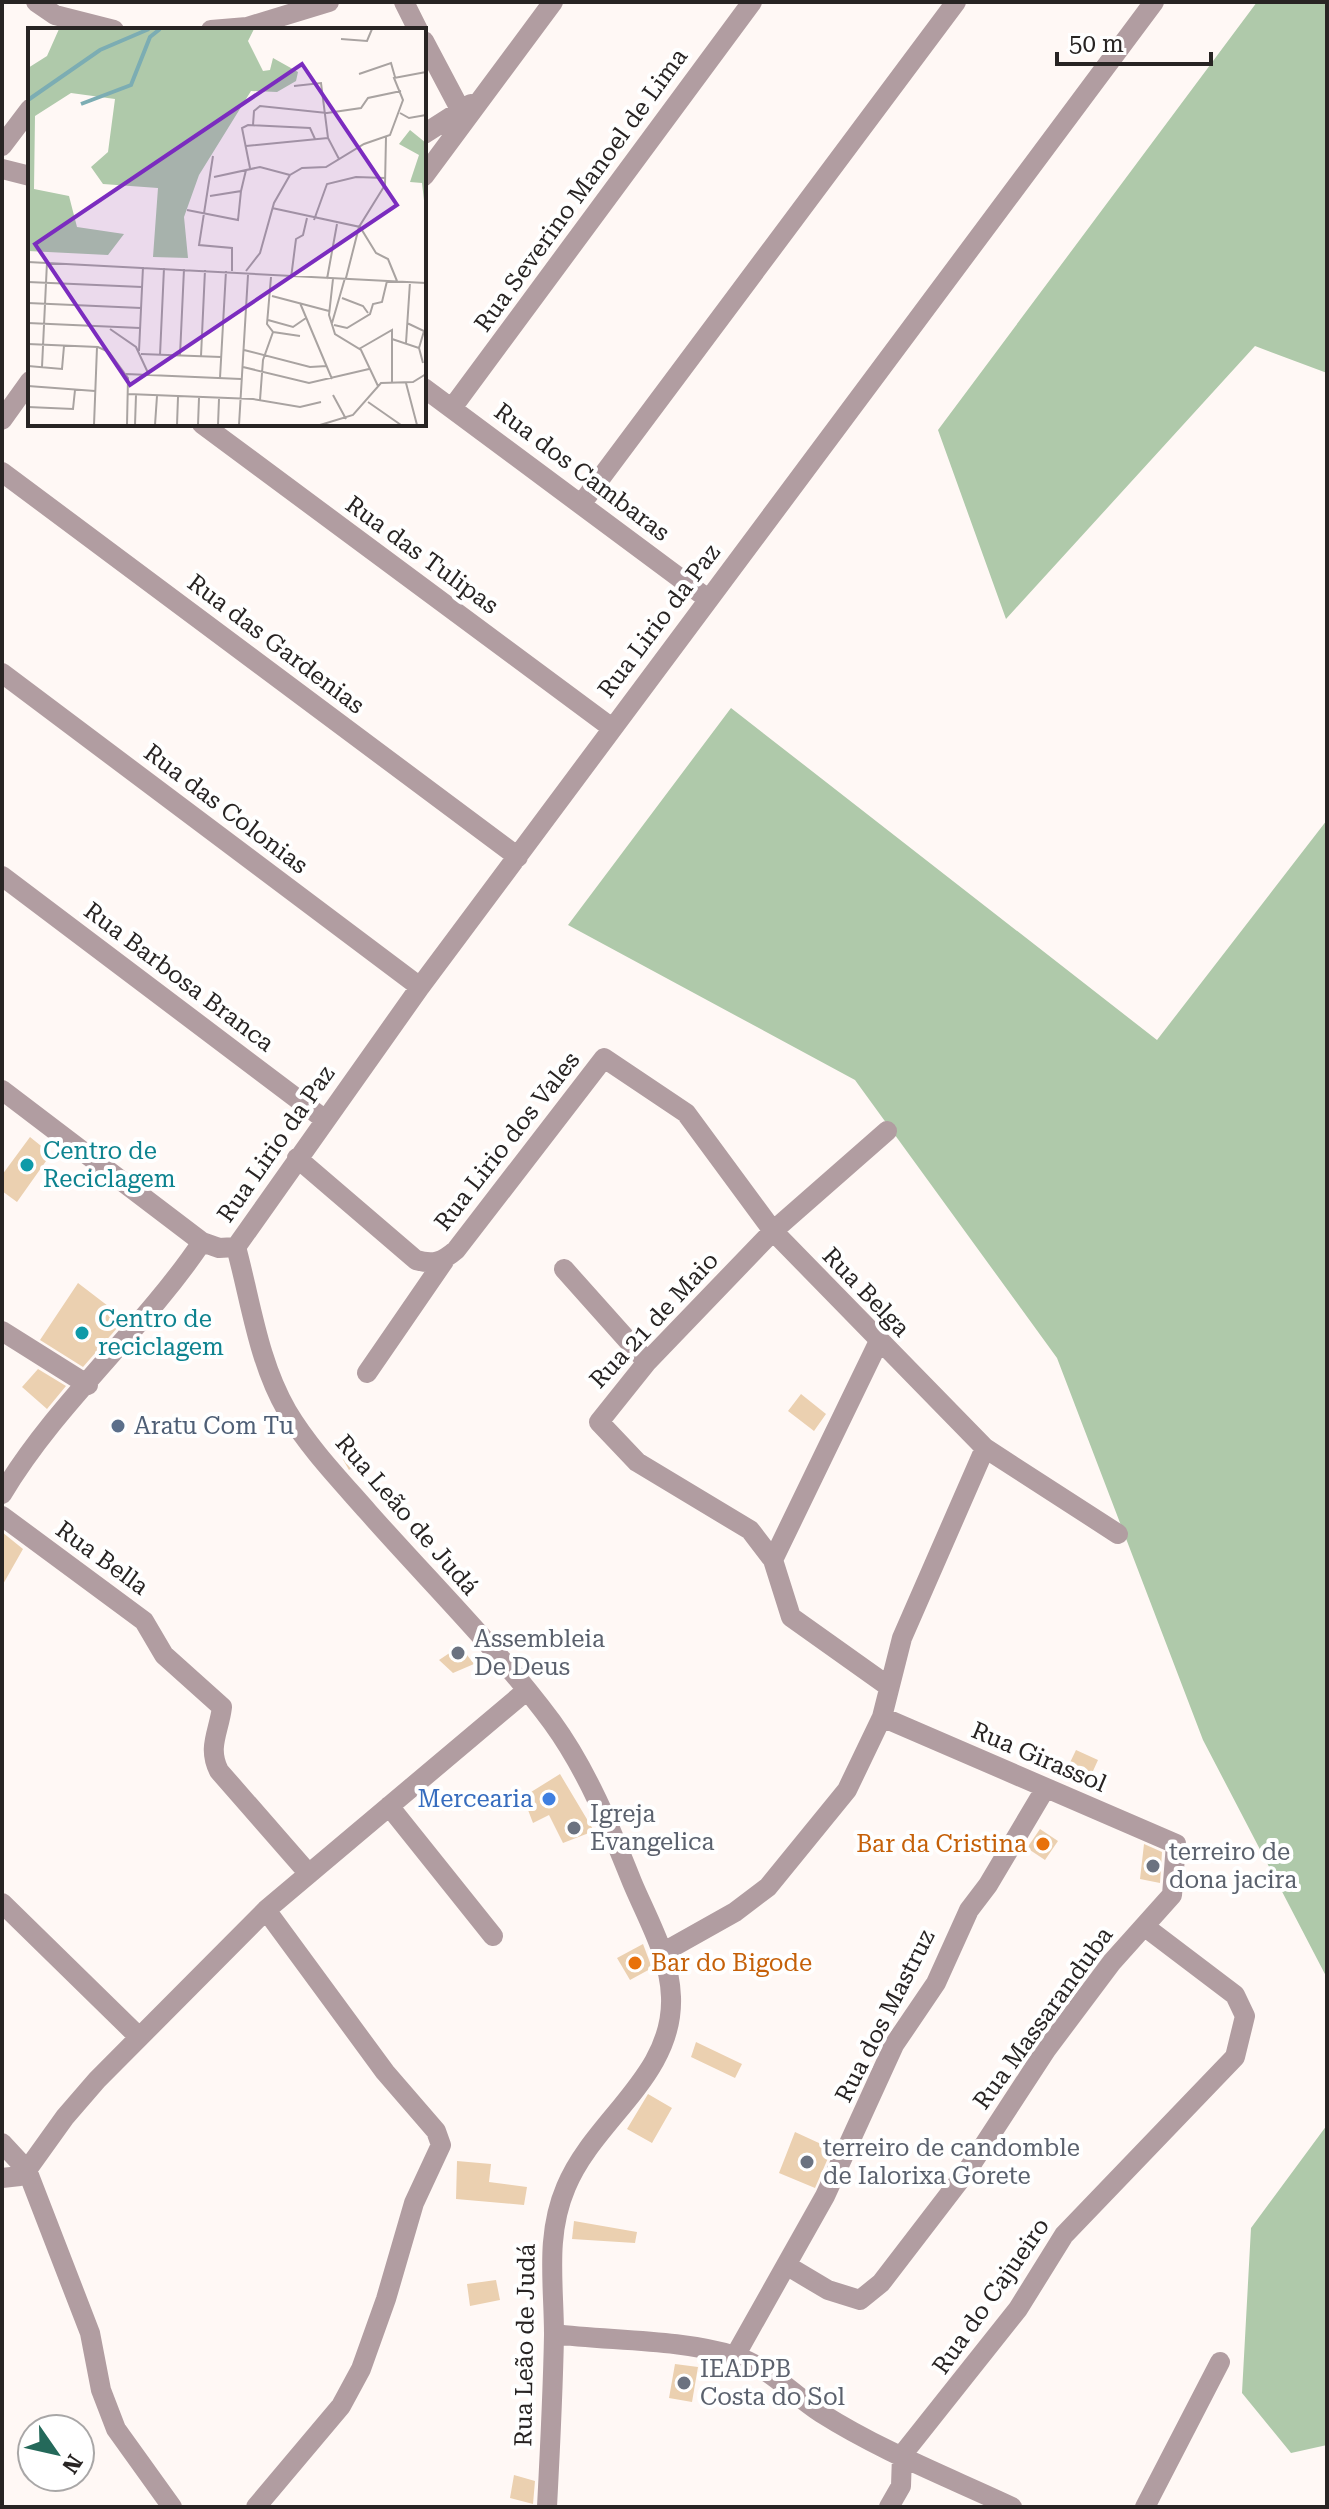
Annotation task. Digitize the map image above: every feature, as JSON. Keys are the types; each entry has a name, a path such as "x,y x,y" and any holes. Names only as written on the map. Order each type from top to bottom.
{"street":[{"path":"36,2 55,15 90,28"},
{"path":"235,28 329,2"},
{"path":"404,2 417,28"},
{"path":"426,173 553,2"},
{"name":"Rua Severino Manoel de Lima","path":"452,408 752,2"},
{"path":"582,503 956,2"},
{"name":"Rua Lirio da Paz","path":"202,1242 219,1248 236,1247 420,987 1154,2"},
{"path":"426,45 461,111"},
{"path":"426,133 481,98"},
{"path":"2,146 28,112"},
{"path":"2,169 28,176"},
{"path":"2,420 28,384"},
{"name":"Rua dos Cambaras","path":"426,389 708,599"},
{"name":"Rua das Tulipas","path":"205,426 612,728"},
{"name":"Rua das Gardenias","path":"2,472 518,857"},
{"name":"Rua das Colonias","path":"2,673 420,987"},
{"name":"Rua Barbosa Branca","path":"2,876 324,1119"},
{"name":"Rua Belga","path":"604,1058 686,1113 773,1231 878,1343 985,1448 1118,1534"},
{"name":"Rua Lirio dos Vales","path":"297,1158 416,1260 431,1264 444,1261 456,1250 604,1058"},
{"path":"2,1090 202,1242 156,1306 33,1445 2,1494"},
{"name":"Rua 21 de Maio","path":"773,1560 750,1530 637,1462 604,1431 599,1422 602,1414 647,1362 773,1231 887,1131"},
{"name":"Rua Leão de Judá","path":"236,1247 271,1379 288,1413 327,1465 526,1691 573,1756 607,1822 662,1953 672,1994 670,2026 659,2055 585,2150 566,2184 556,2214 551,2241 554,2334 547,2507"},
{"path":"367,1373 444,1261"},
{"path":"564,1269 647,1362"},
{"path":"2,1331 88,1385"},
{"path":"878,1343 773,1560 791,1617 888,1686"},
{"path":"662,1953 735,1912 768,1887 847,1790 882,1717 902,1638 985,1448"},
{"name":"Rua Bella","path":"2,1516 144,1621 164,1655 222,1707 219,1732 211,1743 219,1771 309,1874"},
{"path":"16,2175 139,2037 266,1910 526,1691"},
{"name":"Rua Girassol","path":"882,1717 1176,1844"},
{"name":"Rua dos Mastruz","path":"735,2356 849,2150 894,2045 936,1983 969,1910 988,1885 1045,1789"},
{"path":"389,1806 493,1936"},
{"name":"Rua Massaranduba","path":"786,2265 828,2290 860,2300 881,2283 967,2171 1046,2050 1112,1962 1172,1895 1176,1844"},
{"path":"2,1903 139,2037"},
{"path":"256,2507 287,2466 341,2406 361,2369 414,2203 441,2145 436,2131 385,2072 266,1910"},
{"name":"Rua do Cajueiro","path":"902,2455 1018,2309 1064,2235 1235,2057 1245,2016 1235,1995 1144,1926"},
{"path":"2,2143 90,2333 101,2390 116,2429 172,2507"},
{"path":"554,2334 673,2345 735,2356 764,2369 819,2411 902,2455 1012,2507"},
{"path":"1145,2507 1220,2362"},
{"path":"889,2507 901,2486 902,2455"}],"green space":[{"path":"1257,2 1327,2 1327,373 1255,346 1006,619 938,430"},
{"path":"731,708 1157,1040 1327,820 1327,1978 1203,1740 1057,1358 855,1080 568,925"},
{"path":"1327,2125 1327,2445 1291,2453 1242,2393 1251,2228"}],"building":[{"name":"Centro de Reciclagem","path":"30,1137 51,1154 17,1202 2,1191 2,1175"},
{"name":"Centro de reciclagem","path":"78,1283 125,1319 83,1367 40,1340"},
{"path":"38,1369 66,1386 47,1409 22,1387"},
{"path":"801,1394 826,1414 814,1431 788,1411"},
{"path":"355,1439 362,1459 349,1470 337,1449"},
{"path":"2,1532 23,1549 2,1586"},
{"name":"Assembleia De Deus","path":"460,1646 474,1664 453,1673 439,1660"},
{"path":"1076,1750 1098,1760 1088,1782 1066,1771"},
{"path":"560,1774 594,1831 563,1843 549,1815 533,1823 523,1797"},
{"name":"Bar da Cristina","path":"1040,1829 1058,1841 1045,1860 1027,1848"},
{"name":"terreiro de dona jacira","path":"1144,1844 1162,1852 1160,1883 1140,1879"},
{"name":"Bar do Bigode","path":"643,1944 652,1968 630,1980 617,1958"},
{"path":"696,2042 742,2064 735,2078 691,2057"},
{"path":"648,2094 672,2108 652,2143 627,2129"},
{"name":"terreiro de candomble de Ialorixa Gorete","path":"795,2132 832,2149 815,2188 779,2173"},
{"path":"457,2161 491,2164 489,2182 527,2187 524,2205 456,2199"},
{"path":"574,2221 637,2232 635,2243 572,2239"},
{"path":"496,2280 500,2300 470,2306 467,2284"},
{"name":"IEADPB Costa do Sol","path":"675,2364 698,2367 692,2402 669,2398"},
{"path":"514,2475 535,2481 533,2504 510,2498"}],"place":[{"name":"Centro de Reciclagem","path":"27,1165"},
{"name":"Centro de reciclagem","path":"82,1333"},
{"name":"Aratu Com Tu","path":"118,1426"},
{"name":"Assembleia De Deus","path":"458,1653"},
{"name":"Mercearia","path":"549,1799"},
{"name":"Igreja Evangelica","path":"574,1828"},
{"name":"Bar da Cristina","path":"1043,1844"},
{"name":"terreiro de dona jacira","path":"1153,1866"},
{"name":"Bar do Bigode","path":"635,1963"},
{"name":"terreiro de candomble de Ialorixa Gorete","path":"807,2162"},
{"name":"IEADPB Costa do Sol","path":"684,2383"}]}
